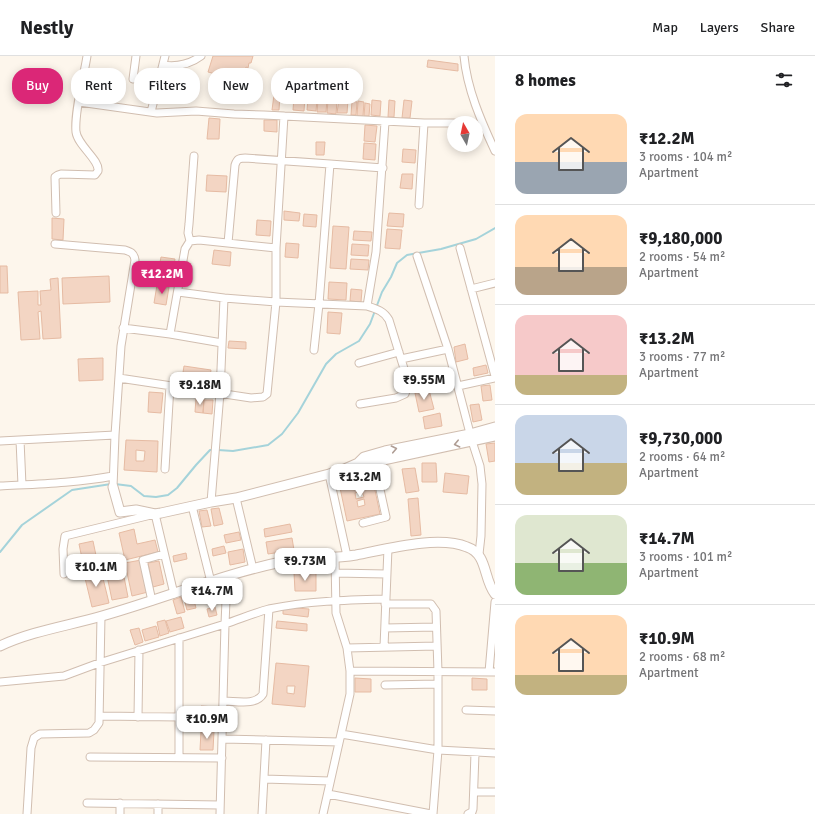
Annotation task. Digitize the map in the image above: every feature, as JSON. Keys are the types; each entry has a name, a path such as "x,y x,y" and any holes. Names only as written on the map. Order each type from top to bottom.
{"street":[{"path":"85,68 87,56"},
{"path":"133,78 136,56"},
{"path":"151,112 165,56"},
{"path":"163,66 183,65 195,61 201,56"},
{"path":"464,56 470,89 477,116"},
{"path":"56,213 56,177 58,175 95,175 98,171 98,166 82,145 78,137 76,126 79,104"},
{"path":"93,104 151,112 196,111 220,114 385,122 447,123"},
{"path":"119,378 259,398 263,398 267,394 276,302 276,248 284,116"},
{"path":"369,306 375,265 383,168 385,122"},
{"path":"419,205 424,123"},
{"path":"483,130 495,151"},
{"path":"170,334 185,249 190,241 188,234 194,156"},
{"path":"228,243 235,165 237,160 240,158 383,168"},
{"path":"314,350 320,304 330,164"},
{"path":"190,241 199,240 276,248"},
{"path":"55,244 125,250 134,254 135,260 123,328 113,481 120,512 136,510 155,514"},
{"path":"458,386 495,377 460,248"},
{"path":"417,256 448,349 480,466 482,484 481,536 479,554"},
{"path":"471,289 495,283"},
{"path":"178,292 224,298 276,302 369,306 379,309 386,314 389,320 400,355 407,390 405,394 396,398 360,404"},
{"path":"211,502 220,393 224,298"},
{"path":"123,328 222,343"},
{"path":"359,363 400,355 448,349"},
{"path":"165,469 170,386"},
{"path":"358,463 364,464 374,462 471,437 495,427"},
{"path":"0,441 115,435"},
{"path":"64,574 63,549 65,536 155,514 236,498 329,474 358,463 364,457 385,451 471,437 495,436"},
{"path":"20,440 22,485"},
{"path":"362,523 386,517 374,462"},
{"path":"329,474 347,556"},
{"path":"0,486 98,479 113,481"},
{"path":"236,498 253,569"},
{"path":"192,506 211,582"},
{"path":"155,514 174,594"},
{"path":"0,646 29,634 101,616 253,569 300,559 347,556 415,544 446,543 468,547 479,554 482,559 491,589 495,594"},
{"path":"384,647 388,548"},
{"path":"152,601 142,560 164,554"},
{"path":"323,814 350,694 350,671 347,648 338,623 335,600 335,557"},
{"path":"335,573 386,574"},
{"path":"220,814 227,577"},
{"path":"0,682 64,676 99,663 269,609 291,605 335,600 431,604 436,610 438,672 438,750 432,814 328,794"},
{"path":"350,671 492,672 495,602"},
{"path":"224,701 258,700 263,694 269,609"},
{"path":"27,814 31,748 34,738 40,734 89,732 99,723 101,616"},
{"path":"384,628 436,627"},
{"path":"179,638 179,756"},
{"path":"347,648 437,646"},
{"path":"138,717 139,650"},
{"path":"385,685 438,684"},
{"path":"466,710 495,711"},
{"path":"100,716 179,717"},
{"path":"341,734 438,750 495,753"},
{"path":"223,739 338,742"},
{"path":"262,814 266,740"},
{"path":"472,813 475,753"},
{"path":"90,757 179,756 222,758"},
{"path":"264,779 330,781"},
{"path":"474,792 495,792"},
{"path":"87,803 220,805"},
{"path":"120,803 120,814"},
{"path":"158,804 158,814"}],"building":[{"path":"213,56 253,56 248,68 209,68"},
{"path":"428,60 458,64 458,71 427,67"},
{"path":"372,100 381,101 380,116 371,115"},
{"path":"389,100 395,101 394,117 388,117"},
{"path":"404,100 412,101 410,118 402,118"},
{"path":"364,102 363,116 357,116 358,104 363,104"},
{"path":"365,103 370,104 369,116 364,116"},
{"path":"273,104 279,104 279,110 272,110"},
{"path":"293,104 304,104 304,111 293,110"},
{"path":"308,104 317,104 316,111 307,110"},
{"path":"318,104 327,104 326,112 317,112"},
{"path":"328,104 337,104 336,114 327,113"},
{"path":"338,104 348,104 347,113 337,113"},
{"path":"352,104 357,104 356,115 351,115"},
{"path":"209,118 220,119 219,139 207,139"},
{"path":"264,120 277,120 277,132 264,131"},
{"path":"365,125 377,126 375,142 364,141"},
{"path":"316,142 325,142 324,155 316,155"},
{"path":"364,143 376,144 375,160 363,159"},
{"path":"403,149 416,150 415,163 402,162"},
{"path":"402,174 413,174 412,189 400,188"},
{"path":"207,175 227,176 226,192 206,191"},
{"path":"284,211 300,213 299,221 284,220"},
{"path":"389,213 404,214 403,227 387,226"},
{"path":"304,214 317,215 316,227 303,226"},
{"path":"52,218 64,219 63,240 52,239"},
{"path":"257,220 271,221 270,236 256,235"},
{"path":"333,226 349,227 346,269 330,268"},
{"path":"387,229 402,230 400,249 385,248"},
{"path":"354,231 372,232 371,241 353,240"},
{"path":"286,243 299,244 298,258 285,257"},
{"path":"352,244 369,245 368,256 351,255"},
{"path":"214,250 231,252 230,266 212,264"},
{"path":"161,257 175,259 173,271 159,268"},
{"path":"351,259 369,260 368,270 350,269"},
{"path":"0,266 7,266 8,293 0,293"},
{"path":"109,276 110,302 63,304 62,278"},
{"path":"58,278 61,338 43,339 41,311 38,312 40,339 21,340 18,292 38,291 38,305 41,305 40,291 51,290 50,279"},
{"path":"329,282 347,283 346,300 328,299"},
{"path":"157,285 169,287 166,305 154,303"},
{"path":"351,289 362,290 361,302 350,301"},
{"path":"328,312 342,313 340,334 327,333"},
{"path":"229,341 246,342 246,349 228,348"},
{"path":"465,344 468,359 456,362 454,347"},
{"path":"103,358 103,380 79,381 78,359"},
{"path":"486,365 488,373 474,376 473,368"},
{"path":"184,366 211,370 209,383 182,379"},
{"path":"490,385 492,400 483,401 481,386"},
{"path":"429,390 434,409 419,412 415,393"},
{"path":"149,392 163,393 161,413 148,412"},
{"path":"196,398 204,399 203,413 195,412"},
{"path":"204,400 213,400 212,414 203,413"},
{"path":"479,404 482,420 473,422 470,405"},
{"path":"440,413 442,426 425,429 423,417"},
{"path":"126,440 158,441 157,472 124,470","holes":["136,450 145,451 144,461 136,461"]},
{"path":"495,443 495,461 489,462 486,444"},
{"path":"422,463 436,463 437,482 422,482"},
{"path":"415,468 419,491 406,493 402,469"},
{"path":"445,473 469,476 467,494 443,492"},
{"path":"372,476 380,514 347,521 339,483","holes":["362,491 364,497 356,499 355,493","364,499 365,505 358,507 357,501"]},
{"path":"418,498 421,535 411,536 408,499"},
{"path":"219,508 223,524 214,526 211,509"},
{"path":"207,510 211,526 202,527 199,511"},
{"path":"290,524 292,532 265,537 264,529"},
{"path":"134,529 137,544 155,540 158,552 125,560 119,533"},
{"path":"239,532 241,540 226,543 224,535"},
{"path":"292,538 294,550 268,554 266,542"},
{"path":"93,541 98,565 84,568 79,544"},
{"path":"224,546 226,553 213,556 212,549"},
{"path":"243,549 245,562 230,565 228,552"},
{"path":"186,553 187,559 174,562 173,556"},
{"path":"141,560 148,592 132,596 125,563"},
{"path":"159,561 164,584 153,587 148,563"},
{"path":"122,567 128,597 112,600 106,571"},
{"path":"101,570 109,603 92,607 84,574"},
{"path":"316,572 316,591 295,591 294,573"},
{"path":"192,593 196,608 187,610 183,595"},
{"path":"181,597 185,612 177,614 173,600"},
{"path":"215,607 217,615 209,617 207,609"},
{"path":"283,607 309,609 308,617 283,614"},
{"path":"181,617 184,628 170,632 166,621"},
{"path":"165,620 169,633 160,636 157,622"},
{"path":"277,621 307,624 307,631 276,628"},
{"path":"156,626 159,637 145,641 142,630"},
{"path":"139,628 143,642 135,645 130,630"},
{"path":"276,663 309,666 305,707 272,704","holes":["287,686 295,686 294,694 287,693"]},
{"path":"355,678 371,679 371,692 355,692"},
{"path":"472,678 487,679 487,690 472,690"},
{"path":"201,706 215,707 215,716 201,716"},
{"path":"201,731 214,731 213,750 200,750"}],"waterway":[{"path":"218,450 233,451 268,445 282,434 298,413 326,364 336,354 359,341 370,324 382,292 397,263 407,255 441,249 476,239 495,228"},
{"path":"115,484 131,486 144,496 156,497 168,495 177,488 210,450 213,450"},
{"path":"0,552 22,525 72,490 111,484"}]}
